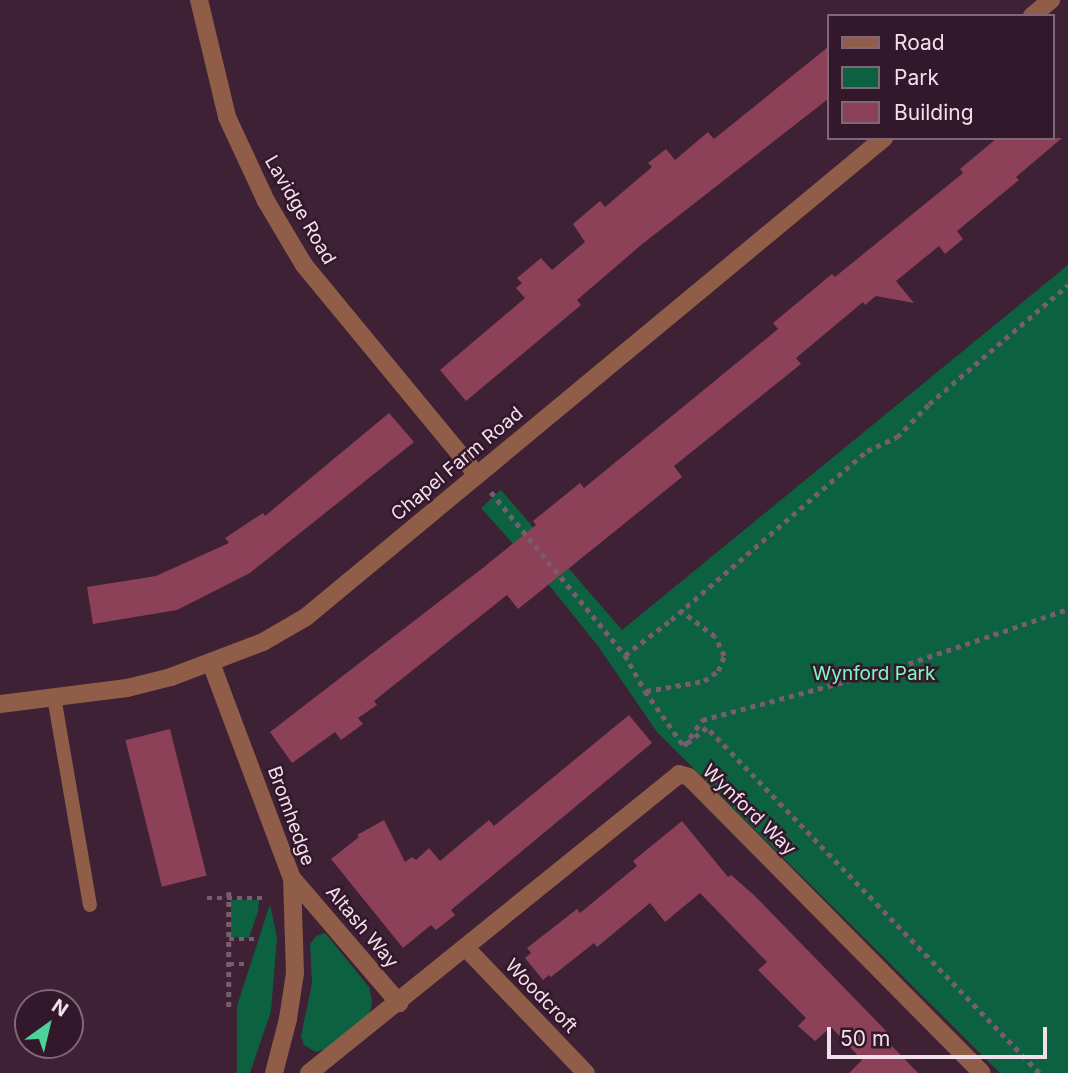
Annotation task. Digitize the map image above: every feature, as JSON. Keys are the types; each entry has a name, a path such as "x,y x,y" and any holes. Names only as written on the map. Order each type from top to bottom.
{"street":[{"name":"Lavidge Road","path":"200,0 227,117 266,201 304,265 477,475"},
{"path":"1034,14 1051,0"},
{"name":"Chapel Farm Road","path":"0,704 127,688 211,663 263,642 306,617 882,140"},
{"name":"Bromhedge","path":"211,663 292,878 295,973 288,1019 274,1073"},
{"name":"Wynford Way","path":"466,948 678,774 689,777 982,1073"},
{"name":"Altash Way","path":"292,878 399,1003"},
{"path":"309,1073 466,948"},
{"name":"Woodcroft","path":"466,948 586,1073"}],"lane":[{"path":"54,697 90,905"}],"path":[{"path":"625,655 681,611 867,451 897,437 929,404 1068,285"},
{"path":"477,475 625,655 645,691 684,746"},
{"path":"684,758 684,746 702,720 899,667 1068,609"},
{"path":"645,691 704,681 718,671 724,656 715,637 681,611"},
{"path":"684,746 707,729 1038,1073"},
{"path":"229,895 229,1007"},
{"path":"207,898 229,895 265,898"},
{"path":"229,939 254,939"},
{"path":"229,964 246,964"}],"green space":[{"name":"Wynford Park","path":"1068,265 1068,1073 1000,1073 657,732 598,646 541,575 481,508 501,490 622,630"},
{"path":"231,900 259,900 249,938 231,937"},
{"path":"270,904 277,938 271,1011 250,1073 237,1073 237,1006"},
{"path":"325,933 369,987 372,1001 370,1015 329,1048 316,1052 304,1045 301,1036 312,983 310,944 316,936"}],"building":[{"path":"827,48 827,100 641,245 577,300 581,305 466,401 440,370 525,298 516,288 522,283 517,278 541,258 552,270 585,242 573,224 600,201 605,207 652,167 648,163 666,149 675,160 708,132 714,139"},
{"path":"1062,138 1016,177 1019,180 957,231 963,239 945,254 939,246 896,281 914,303 876,296 865,305 863,302 796,358 801,364 674,466 682,477 578,561 518,609 507,595 374,701 377,705 358,718 363,724 341,740 335,732 292,763 270,732 484,567 536,525 533,521 580,483 584,488 778,329 773,323 832,274 835,277 963,173 960,169 995,140"},
{"path":"389,413 414,442 250,573 177,610 93,624 87,587 156,576 229,543 225,538 263,513 265,516"},
{"path":"629,715 652,743 451,910 455,915 436,930 431,925 403,948 331,859 359,837 357,835 384,820 405,862 412,857 416,860 429,848 440,861 489,820 494,826"},
{"path":"170,729 207,876 162,887 125,740"},
{"path":"682,821 728,877 731,875 755,896 891,1036 887,1041 918,1073 849,1073 862,1060 831,1027 815,1041 798,1026 806,1018 758,970 767,962 700,893 665,922 650,903 597,947 594,943 551,977 549,975 543,980 525,958 531,953 527,948 577,909 580,913 637,866 633,861"}]}
